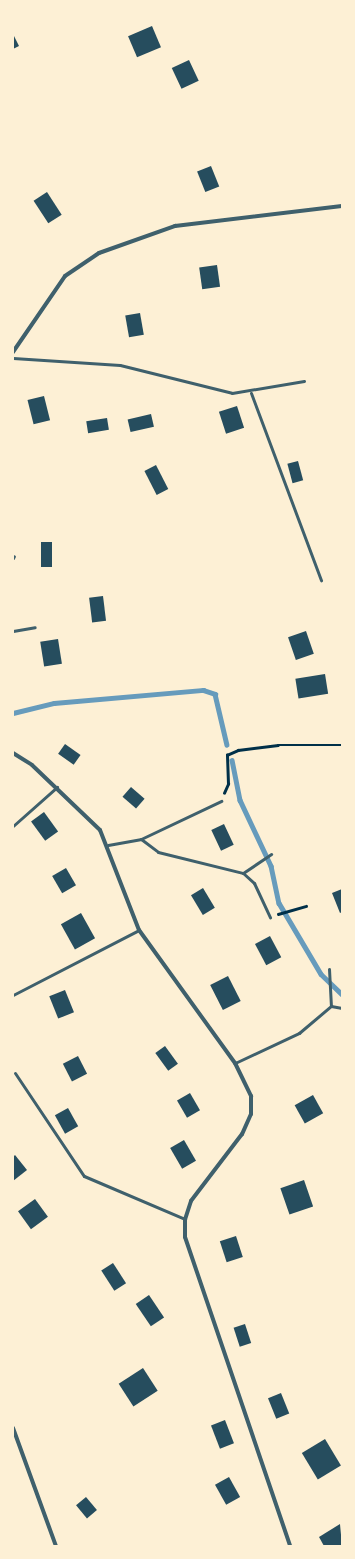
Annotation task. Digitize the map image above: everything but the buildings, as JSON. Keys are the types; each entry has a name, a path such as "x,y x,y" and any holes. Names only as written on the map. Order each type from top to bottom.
{"street":[{"path":"13,352 65,276 80,263 175,226 287,211 342,206"},
{"path":"13,753 57,787 100,830 108,845 139,930 235,1063 251,1096 251,1114 242,1134 191,1200 185,1219 185,1237 194,1268 245,1406 290,1546"},
{"path":"13,1428 56,1546"}],"lane":[{"path":"13,358 120,365 181,382 232,393 251,393 304,382"},
{"path":"251,393 321,580"},
{"path":"13,631 35,627"},
{"path":"13,826 57,787"},
{"path":"108,845 141,839 221,801"},
{"path":"141,839 158,852 180,859 222,865 243,873 254,883 270,917"},
{"path":"243,873 271,854"},
{"path":"13,995 139,930"},
{"path":"329,969 329,996 331,1006"},
{"path":"235,1063 299,1033 331,1006"},
{"path":"331,1006 342,1008"},
{"path":"15,1073 84,1176 185,1219"}],"path":[{"path":"221,801 228,784 226,755 278,745 342,745"},
{"path":"270,917 306,906"}],"waterway":[{"path":"13,713 54,703 203,690 215,694 227,745"},
{"path":"232,760 240,800 271,866 279,903 321,974 342,994"}]}
